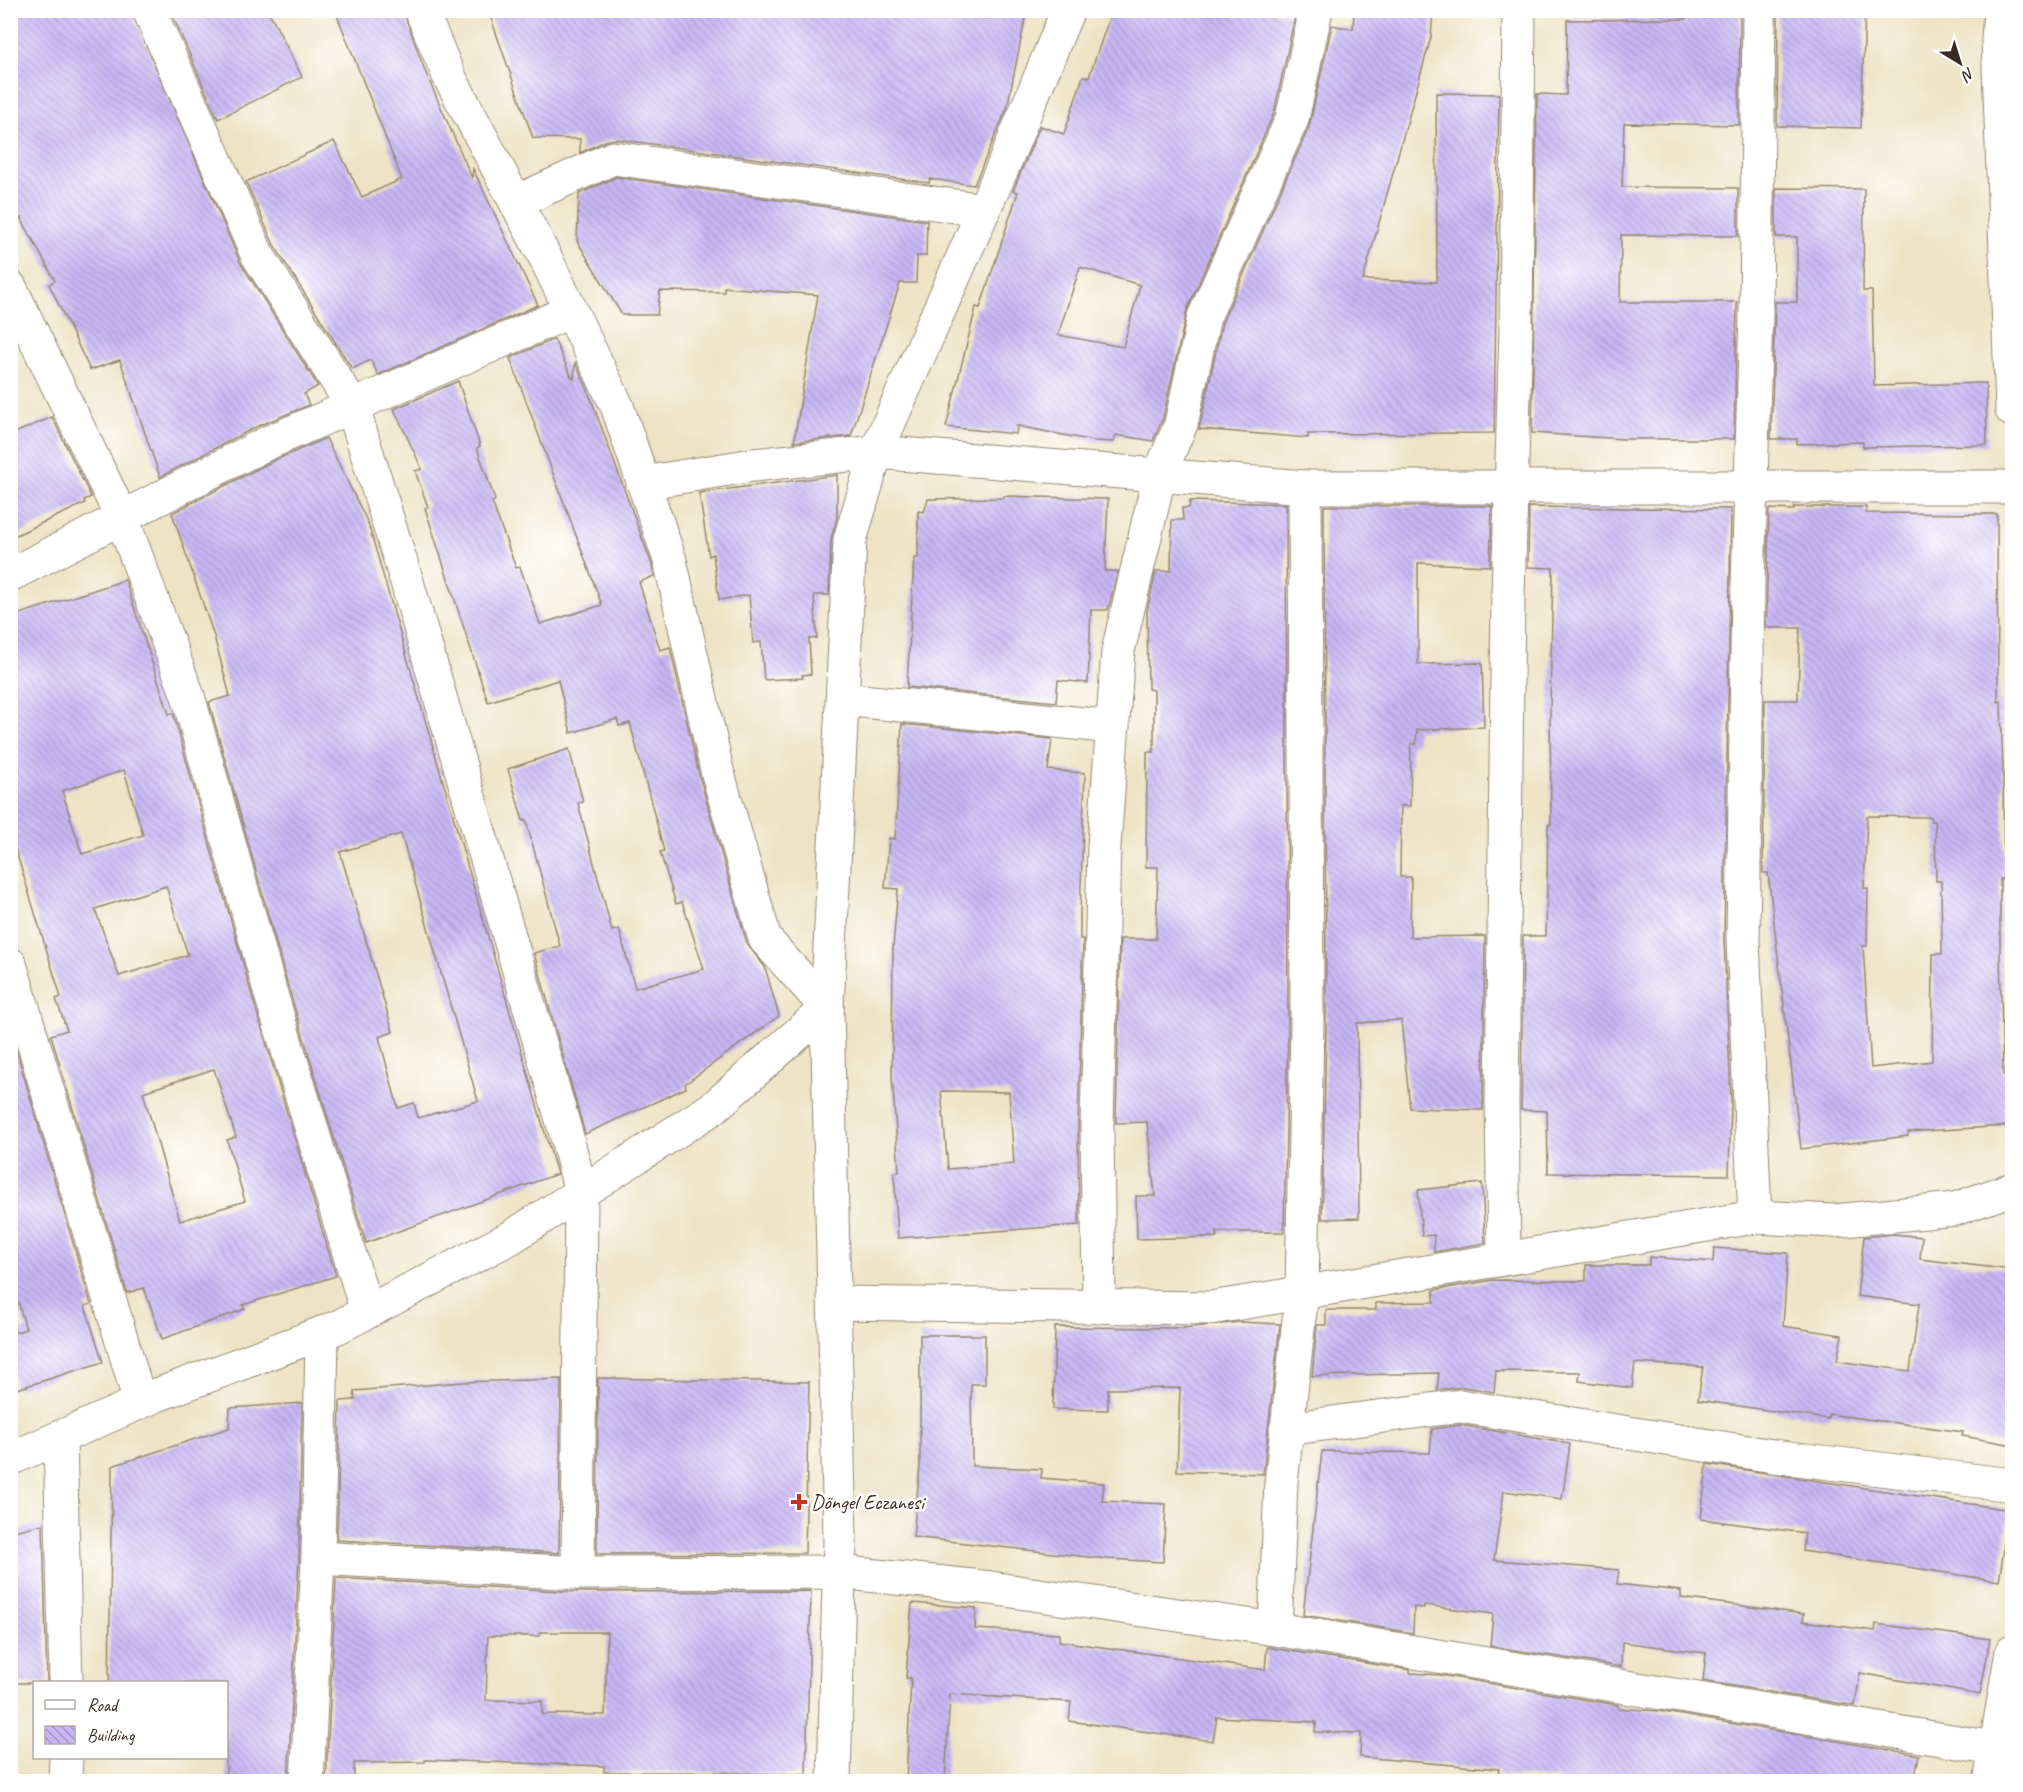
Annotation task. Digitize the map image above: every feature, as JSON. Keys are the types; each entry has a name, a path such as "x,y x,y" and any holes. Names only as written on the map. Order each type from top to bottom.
{"street":[{"path":"149,10 257,254 352,405 407,582 581,1192 578,1573"},
{"path":"421,10 449,76 516,202 616,406 670,560 717,770 765,939 827,1008"},
{"path":"834,1782 839,1572 827,1008 850,540 876,452 984,210 1068,10"},
{"path":"1099,1307 1097,1125 1104,846 1118,651 1160,473 1181,424 1204,317 1292,119 1316,10"},
{"path":"1504,1257 1503,1067 1520,10"},
{"path":"1755,1217 1743,940 1756,314 1759,10"},
{"path":"2000,10 1998,40 2013,410"},
{"path":"516,202 613,158 984,210"},
{"path":"10,287 122,518 188,696 270,991 367,1312"},
{"path":"10,575 265,444 571,311"},
{"path":"644,483 753,465 876,452 1160,473 1305,487 1511,485 2013,487"},
{"path":"1275,1629 1281,1483 1302,1292 1307,1024 1305,487"},
{"path":"843,699 1113,728"},
{"path":"10,964 140,1402"},
{"path":"10,1459 140,1402 322,1333 510,1238 712,1108 827,1008"},
{"path":"835,1304 1211,1308 1504,1257 1755,1217 1834,1221 1955,1209 2013,1189"},
{"path":"307,1782 318,1558 322,1333"},
{"path":"1286,1430 1460,1406 1773,1456 2013,1485"},
{"path":"60,1437 66,1681"},
{"path":"318,1558 578,1573 839,1572 991,1588 1275,1629 2004,1750"},
{"path":"1990,1782 2004,1750 2013,1651"},
{"path":"65,1782 66,1759"}],"building":[{"path":"24,10 131,10 240,262 318,386 304,394 309,405 256,427 160,477 120,360 90,370 49,284 55,281 21,218 10,223 10,18"},
{"path":"170,10 268,10 302,77 218,119"},
{"path":"335,10 403,10 425,71 472,178 473,169 538,305 378,375 371,360 352,369 274,245 246,182 334,141 362,197 402,179"},
{"path":"488,10 955,10 990,18 991,10 1027,10 1007,108 974,185 930,179 929,183 616,139 605,141 580,153 580,139 533,138"},
{"path":"1112,10 1266,10 1295,17 1274,113 1187,310 1163,418 1153,441 1116,435 1114,442 1094,441 1017,426 1016,434 946,427 976,307 980,308 1018,192 1013,191 1040,126 1064,134 1083,76 1089,77","holes":["1080,267 1140,285 1123,347 1058,335"]},
{"path":"1354,10 1433,10 1431,37 1363,280 1437,282 1436,93 1499,94 1494,433 1308,434 1308,438 1199,429 1222,323 1309,127 1332,25 1353,29"},
{"path":"1685,10 1740,10 1739,125 1624,123 1622,187 1738,188 1738,236 1621,235 1620,302 1737,302 1734,439 1623,439 1532,433 1537,94 1566,95 1567,20 1686,19"},
{"path":"1778,10 1865,10 1861,128 1777,126"},
{"path":"616,177 927,221 926,256 917,256 916,283 900,283 851,436 794,442 818,295 724,287 724,292 660,291 657,315 622,315 577,241 579,194"},
{"path":"1776,188 1864,189 1863,291 1872,291 1874,386 1986,383 1987,445 1863,447 1863,442 1797,444 1797,439 1771,439 1775,302 1797,302 1797,237 1776,237"},
{"path":"554,339 571,376 574,379 575,362 587,388 652,565 654,576 639,582 660,650 670,647 699,775 747,944 765,967 779,1016 685,1084 686,1088 585,1134 534,953 560,946 526,820 523,821 508,769 569,749 583,802 578,803 612,931 619,929 635,988 704,969 682,902 676,904 660,852 664,851 630,723 619,726 617,719 571,733 558,680 488,702 425,508 428,507 415,471 422,469 394,409 458,381 480,446 477,448 495,500 492,502 516,568 520,567 540,624 602,605 510,358"},
{"path":"52,417 91,497 84,500 85,503 10,538 10,435"},
{"path":"326,438 368,523 557,1174 366,1243 288,986 209,702 230,696 214,636 172,513 273,461","holes":["401,834 478,1101 418,1118 414,1103 398,1108 379,1037 393,1032 340,852"]},
{"path":"837,475 837,517 831,539 829,595 814,595 817,638 809,639 811,674 802,675 803,678 764,680 761,642 753,643 749,595 719,600 713,554 709,556 699,493"},
{"path":"1004,496 1108,499 1105,571 1118,571 1108,610 1091,610 1088,683 1058,680 1056,702 907,687 914,558 918,558 918,511 924,512 928,499 1004,498"},
{"path":"1190,501 1286,504 1288,1024 1284,1232 1217,1232 1217,1237 1137,1239 1136,1196 1155,1196 1147,1122 1116,1123 1120,939 1156,939 1158,867 1146,867 1147,752 1154,752 1154,690 1148,689 1147,611 1156,571 1171,571 1172,520 1183,520 1182,508 1189,508"},
{"path":"1324,506 1492,506 1490,566 1418,563 1418,664 1482,663 1484,727 1417,730 1416,744 1411,744 1410,806 1401,806 1400,877 1411,877 1410,937 1485,936 1483,1110 1410,1108 1401,1020 1357,1023 1359,1218 1322,1219 1326,1024"},
{"path":"1529,507 1731,509 1724,940 1731,1100 1729,1175 1548,1173 1547,1111 1521,1110 1523,936 1546,936 1548,825 1551,824 1550,707 1553,568 1528,567"},
{"path":"1794,507 1866,507 1866,513 1997,514 1998,702 2001,701 2004,879 2000,879 2000,953 2003,1075 2006,1075 2008,1126 1908,1132 1908,1136 1801,1149 1768,873 1763,873 1765,700 1798,700 1800,628 1766,628 1769,509 1794,510","holes":["1867,816 1931,817 1931,821 1935,821 1936,881 1941,881 1942,954 1933,954 1932,1061 1871,1068 1863,946 1867,946 1868,888 1864,888"]},
{"path":"125,580 169,714 173,713 252,996 336,1276 243,1305 245,1309 162,1339 144,1288 127,1293 51,1035 67,1030 56,999 61,997 10,832 10,617","holes":["124,770 143,835 82,854 62,791","166,886 188,955 119,976 95,909","214,1069 236,1137 227,1140 245,1201 180,1221 143,1092"]},
{"path":"902,724 1052,739 1048,770 1085,773 1080,913 1080,939 1083,939 1078,1125 1079,1225 898,1238 894,1173 899,1172 892,1076 893,947 898,889 885,888 889,838 895,839","holes":["941,1091 1009,1092 1014,1164 948,1169"]},
{"path":"15,1046 91,1304 85,1306 103,1362 17,1389 10,1367 10,1334 26,1329 10,1275 10,1047"},
{"path":"1482,1183 1485,1243 1434,1252 1434,1235 1422,1236 1418,1190"},
{"path":"1894,1234 1922,1237 1920,1259 2013,1270 2013,1445 1962,1436 1963,1432 1829,1414 1828,1419 1698,1400 1703,1367 1635,1363 1632,1388 1579,1381 1580,1372 1496,1371 1494,1392 1463,1387 1437,1390 1439,1373 1312,1376 1317,1325 1326,1325 1326,1310 1376,1310 1376,1303 1434,1302 1434,1290 1493,1280 1586,1281 1586,1265 1649,1265 1649,1257 1713,1262 1714,1248 1788,1253 1783,1326 1842,1335 1837,1361 1910,1371 1919,1304 1857,1296 1864,1237"},
{"path":"1240,1322 1280,1324 1263,1474 1177,1471 1180,1388 1108,1389 1108,1410 1053,1409 1055,1327 1183,1328"},
{"path":"920,1335 985,1335 985,1384 971,1384 972,1466 1042,1469 1041,1478 1104,1483 1102,1501 1166,1504 1163,1562 1106,1559 913,1537 920,1466"},
{"path":"598,1378 809,1382 805,1553 597,1554"},
{"path":"561,1379 559,1553 337,1540 340,1401 355,1400 354,1391 463,1382"},
{"path":"302,1403 299,1557 288,1782 226,1782 228,1681 109,1681 112,1466 229,1428 230,1408"},
{"path":"1460,1425 1570,1444 1562,1499 1504,1491 1494,1560 1619,1570 1617,1584 1681,1591 1681,1598 1804,1614 1803,1621 1875,1631 1876,1624 1990,1639 1980,1695 1860,1673 1855,1706 1703,1681 1706,1653 1622,1642 1621,1667 1490,1646 1493,1614 1424,1605 1424,1608 1414,1607 1413,1633 1303,1615 1322,1451 1430,1453 1432,1429"},
{"path":"1707,1464 2010,1510 1999,1581 1803,1551 1805,1533 1701,1519"},
{"path":"43,1524 47,1681 10,1683 10,1532"},
{"path":"336,1578 577,1592 811,1591 806,1775 604,1772 604,1766 425,1760 425,1762 354,1763 354,1782 326,1782","holes":["540,1632 607,1632 605,1715 542,1714 542,1701 486,1700 488,1636 540,1636"]},
{"path":"912,1603 976,1608 975,1629 1059,1634 1059,1641 1265,1670 1267,1647 1410,1670 1410,1673 1440,1675 1618,1705 1618,1708 1658,1711 1919,1755 1914,1782 1558,1782 1558,1779 1498,1775 1499,1769 1360,1757 1361,1733 1315,1732 1316,1722 1217,1717 1213,1741 1069,1721 1071,1702 950,1694 945,1782 906,1782 911,1678 906,1678"}],"place":[{"name":"Döngel Eczanesi","path":"799,1502"}]}
